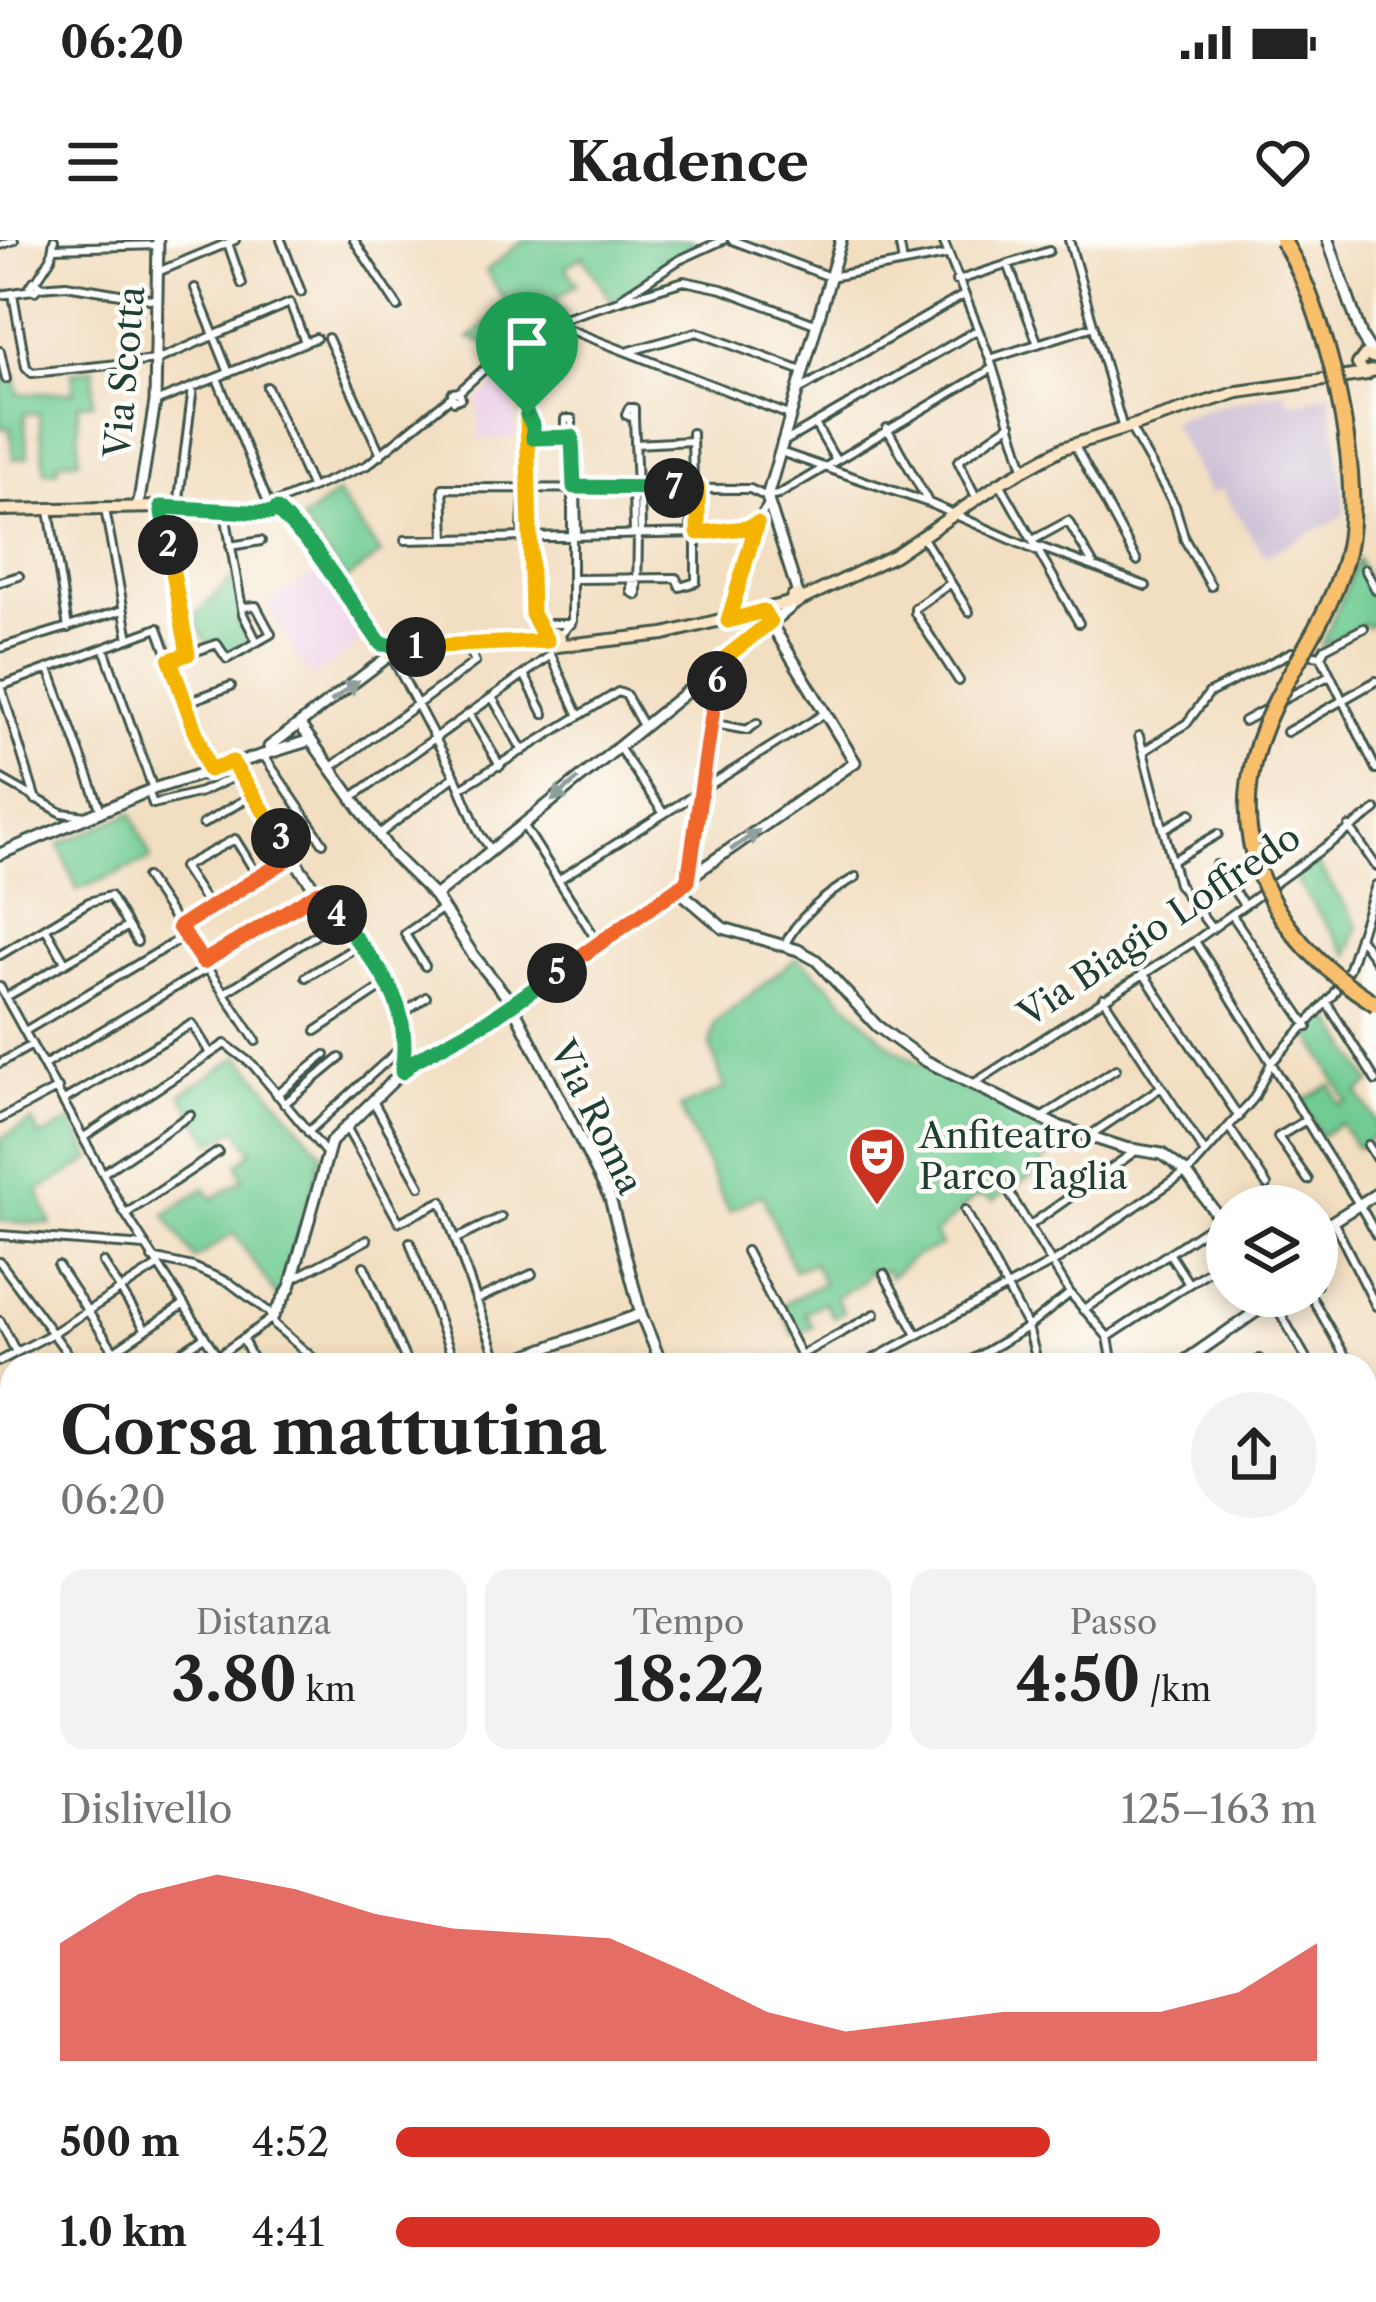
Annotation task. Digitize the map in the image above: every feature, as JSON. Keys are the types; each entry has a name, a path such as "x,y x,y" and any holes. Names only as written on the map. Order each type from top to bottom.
{"highway":[{"path":"1282,240 1312,296 1336,387 1346,451 1349,545 1336,591 1273,707 1255,754 1248,831 1260,877 1284,924 1318,962 1376,1004"},
{"path":"1292,240 1318,296 1342,387 1357,504 1351,554 1339,591 1283,700 1262,756 1256,818 1263,860 1283,908 1325,958 1376,994"}],"main road":[{"path":"1344,378 1367,358"},
{"path":"1367,358 1360,370 1373,373"},
{"path":"0,510 275,508 295,526 392,650 664,634 767,617 796,597 895,555 1024,468 1074,444 1238,392 1373,373"}],"street":[{"path":"0,245 14,240"},
{"path":"280,240 301,292"},
{"path":"355,240 398,307"},
{"path":"613,303 679,260 728,240 830,277 946,255"},
{"path":"728,621 841,240"},
{"path":"899,240 903,263"},
{"path":"943,240 992,363 1024,468"},
{"path":"1069,240 1127,428 1175,506 1185,539 1211,586"},
{"path":"1328,240 1367,358"},
{"path":"160,271 232,242 242,284"},
{"path":"36,286 53,244 159,243"},
{"name":"Via Scotta","path":"138,508 154,402 159,243"},
{"path":"956,281 1049,251"},
{"path":"1007,264 1038,344"},
{"path":"217,378 275,508 381,456 491,363 546,328 580,314 687,281 815,324"},
{"path":"0,293 66,285 159,301"},
{"path":"195,288 229,373"},
{"path":"13,294 28,372 157,360 290,303 305,342"},
{"path":"794,393 962,296"},
{"path":"558,324 788,416"},
{"path":"767,502 992,363 1094,326"},
{"path":"782,450 815,424 976,330"},
{"path":"627,352 697,332 802,371"},
{"path":"154,402 316,338"},
{"path":"328,338 381,456"},
{"path":"0,351 5,379"},
{"path":"509,354 518,372 530,438 526,488 534,624 556,643 579,716"},
{"path":"178,508 193,387"},
{"path":"267,387 312,488"},
{"path":"634,418 635,578"},
{"path":"815,424 835,458"},
{"path":"977,500 958,461 1011,424"},
{"path":"887,428 929,503"},
{"path":"351,797 524,674 571,624 574,487 568,437 530,438"},
{"path":"573,578 676,578 678,586 696,582 692,437 635,444"},
{"path":"1074,444 1137,561"},
{"path":"782,450 1146,586"},
{"path":"1000,483 1078,623"},
{"path":"445,538 443,488 750,489 767,502 796,597"},
{"path":"161,507 188,654"},
{"path":"105,508 129,639"},
{"path":"224,509 242,607 257,642"},
{"path":"49,510 68,628"},
{"path":"1035,546 1068,521 1094,567"},
{"path":"405,540 695,533 757,523"},
{"path":"922,538 969,611"},
{"path":"230,546 261,541"},
{"path":"1366,568 1376,590"},
{"path":"0,582 19,576"},
{"path":"951,584 914,608 958,681"},
{"path":"170,660 217,644 227,659 271,634 256,606 242,607"},
{"path":"0,648 124,610"},
{"path":"222,1353 280,1309 325,1155 345,1125 414,1061 489,1020 855,763 767,617 720,662 435,896"},
{"path":"534,624 571,624"},
{"path":"35,800 0,685 158,628 209,770"},
{"path":"1321,656 1325,648 1364,628"},
{"path":"330,768 475,662 468,646"},
{"path":"104,647 153,804 240,774"},
{"path":"283,743 392,650 479,833 492,851"},
{"path":"1144,751 1187,723 1209,693 1292,652 1321,656"},
{"path":"1321,656 1376,769"},
{"path":"688,881 720,662"},
{"path":"50,669 101,811"},
{"path":"524,674 544,714"},
{"path":"1244,721 1330,675"},
{"path":"1287,732 1376,681"},
{"path":"185,703 231,686"},
{"path":"461,788 622,692 643,726"},
{"path":"492,697 523,751"},
{"path":"470,713 500,766"},
{"path":"558,880 825,713"},
{"path":"709,723 747,730 757,722"},
{"name":"Via Roma","path":"300,725 378,835 435,896 473,956 511,1002 610,1198 641,1315 657,1353"},
{"path":"1139,736 1178,884 1212,929"},
{"path":"0,854 151,790 283,743 311,740"},
{"path":"618,746 664,814"},
{"path":"262,753 323,843"},
{"path":"232,762 293,856 387,984 403,1014 402,1072"},
{"path":"378,835 455,776"},
{"path":"0,778 62,813 89,816"},
{"path":"203,824 254,795"},
{"name":"Via Biagio Loffredo","path":"973,1084 1195,941 1376,810"},
{"path":"1164,829 1191,813"},
{"path":"524,826 599,944"},
{"path":"1349,827 1376,866"},
{"path":"1172,861 1219,834"},
{"path":"210,908 183,867 235,839 259,878"},
{"path":"179,927 293,856"},
{"path":"1216,865 1244,905"},
{"path":"146,877 256,1041"},
{"path":"784,946 808,912 856,877"},
{"path":"884,1353 1052,1263 1186,1172 1239,1117 1273,1061 1327,1003 1349,968 1376,885"},
{"path":"677,889 723,928 816,960 893,1040 1042,1118 1088,1137 1162,1154 1186,1172 1206,1201"},
{"path":"44,1065 319,892"},
{"path":"0,955 88,902 110,896 137,942"},
{"path":"425,966 405,934 443,908"},
{"path":"1232,914 1307,1027"},
{"path":"224,993 340,920"},
{"path":"6,997 128,927"},
{"path":"46,928 65,962"},
{"path":"25,1031 185,936"},
{"path":"1358,937 1376,961"},
{"path":"1195,941 1362,1204 1376,1235"},
{"path":"306,977 359,945"},
{"path":"1143,973 1239,1117"},
{"path":"316,1031 387,984"},
{"path":"0,987 125,1214 216,1353"},
{"path":"403,1014 427,997"},
{"path":"1103,998 1205,1153"},
{"path":"1327,1003 1376,1081"},
{"path":"0,1019 13,1011"},
{"path":"64,1100 192,1024 209,1053"},
{"path":"84,1137 225,1044 237,1050 325,1155"},
{"path":"308,1132 405,1044"},
{"path":"0,1063 32,1045"},
{"path":"277,1095 325,1055"},
{"path":"284,1104 340,1058"},
{"path":"1042,1118 1116,1070"},
{"path":"0,1119 58,1088"},
{"path":"1088,1137 1160,1088"},
{"path":"373,1101 420,1186"},
{"path":"103,1174 190,1115"},
{"path":"1306,1120 1279,1137 1309,1180"},
{"path":"345,1125 399,1222 442,1201 495,1353"},
{"path":"1229,1127 1266,1185"},
{"path":"1368,1145 1376,1158"},
{"path":"1029,1226 1137,1150"},
{"path":"125,1214 218,1152"},
{"path":"1010,1194 1070,1293 1108,1337 1111,1353"},
{"path":"1338,1218 1376,1194"},
{"path":"965,1210 1028,1327 1035,1353"},
{"path":"455,1239 501,1216"},
{"path":"1338,1231 1376,1306"},
{"path":"1083,1310 1168,1253 1206,1234"},
{"path":"0,1235 146,1246"},
{"path":"292,1279 367,1240"},
{"path":"410,1242 451,1353"},
{"path":"746,1251 800,1353"},
{"path":"1168,1253 1190,1284"},
{"path":"0,1262 67,1353"},
{"path":"103,1262 146,1330"},
{"path":"0,1322 16,1352 120,1289 154,1262 193,1267 230,1283 269,1312 275,1325 307,1353"},
{"path":"58,1266 114,1351"},
{"path":"364,1266 403,1353"},
{"path":"1108,1337 1206,1273"},
{"path":"476,1300 532,1274"},
{"path":"884,1274 917,1334"},
{"path":"984,1353 1028,1327 1070,1293"},
{"path":"111,1353 183,1305"},
{"path":"805,1353 875,1314"},
{"path":"546,1353 641,1315"},
{"path":"1196,1353 1249,1317"},
{"path":"1282,1317 1303,1353"},
{"path":"1323,1317 1343,1353"},
{"path":"181,1353 204,1337"},
{"path":"243,1339 249,1353"}],"shaded area":[{"path":"512,372 516,438 479,439 478,399"},
{"path":"1286,391 1288,401 1303,402 1330,392 1346,510 1344,516 1265,556 1221,489 1210,494 1170,421"},
{"path":"322,570 370,637 315,676 308,675 266,603"}],"green space":[{"path":"523,240 693,240 695,246 622,298 611,300 583,256 566,267 577,284 555,299 566,314 506,349 469,338 508,306 486,271"},
{"path":"94,368 93,403 78,404 79,460 58,462 58,471 45,472 39,413 24,414 28,457 13,459 10,428 0,428 0,381 16,379 18,394 74,392 72,372"},
{"path":"337,494 381,554 346,580 302,520"},
{"path":"1358,560 1376,597 1376,622 1321,647"},
{"path":"234,577 239,624 250,643 227,655 218,641 208,644 192,618"},
{"path":"132,813 151,859 77,890 59,844"},
{"path":"1313,858 1358,926 1348,955 1292,875"},
{"path":"797,958 898,1050 966,1084 962,1089 1063,1132 1036,1173 993,1201 974,1198 935,1234 941,1246 915,1256 890,1277 886,1270 871,1274 868,1270 863,1281 836,1297 843,1312 833,1317 824,1302 805,1313 813,1326 794,1335 780,1306 823,1283 814,1263 794,1270 762,1194 729,1211 680,1108 725,1088 710,1045 715,1023"},
{"path":"1327,1011 1371,1083 1358,1093 1376,1121 1376,1135 1357,1148 1340,1123 1321,1136 1301,1101 1331,1085 1340,1105 1347,1101 1308,1031"},
{"path":"240,1056 322,1153 291,1273 278,1298 234,1233 195,1259 165,1215 205,1188 213,1199 243,1179 238,1165 252,1151 237,1129 212,1142 181,1095"},
{"path":"32,1121 40,1137 71,1121 92,1159 38,1191 52,1224 0,1221 0,1139"}],"place":[{"name":"Anfiteatro Parco Taglia","path":"877,1207"}],"route":[{"path":"527,415 533,438 572,437 574,487 698,488 698,533 757,523 728,621 763,611 770,622 720,662 688,881 489,1020 402,1072 405,1036 399,1002 319,892 203,962 179,927 293,856 232,762 209,770 170,660 188,654 161,507 271,513 276,509 313,547 381,644 547,641 532,614 527,415"}]}
